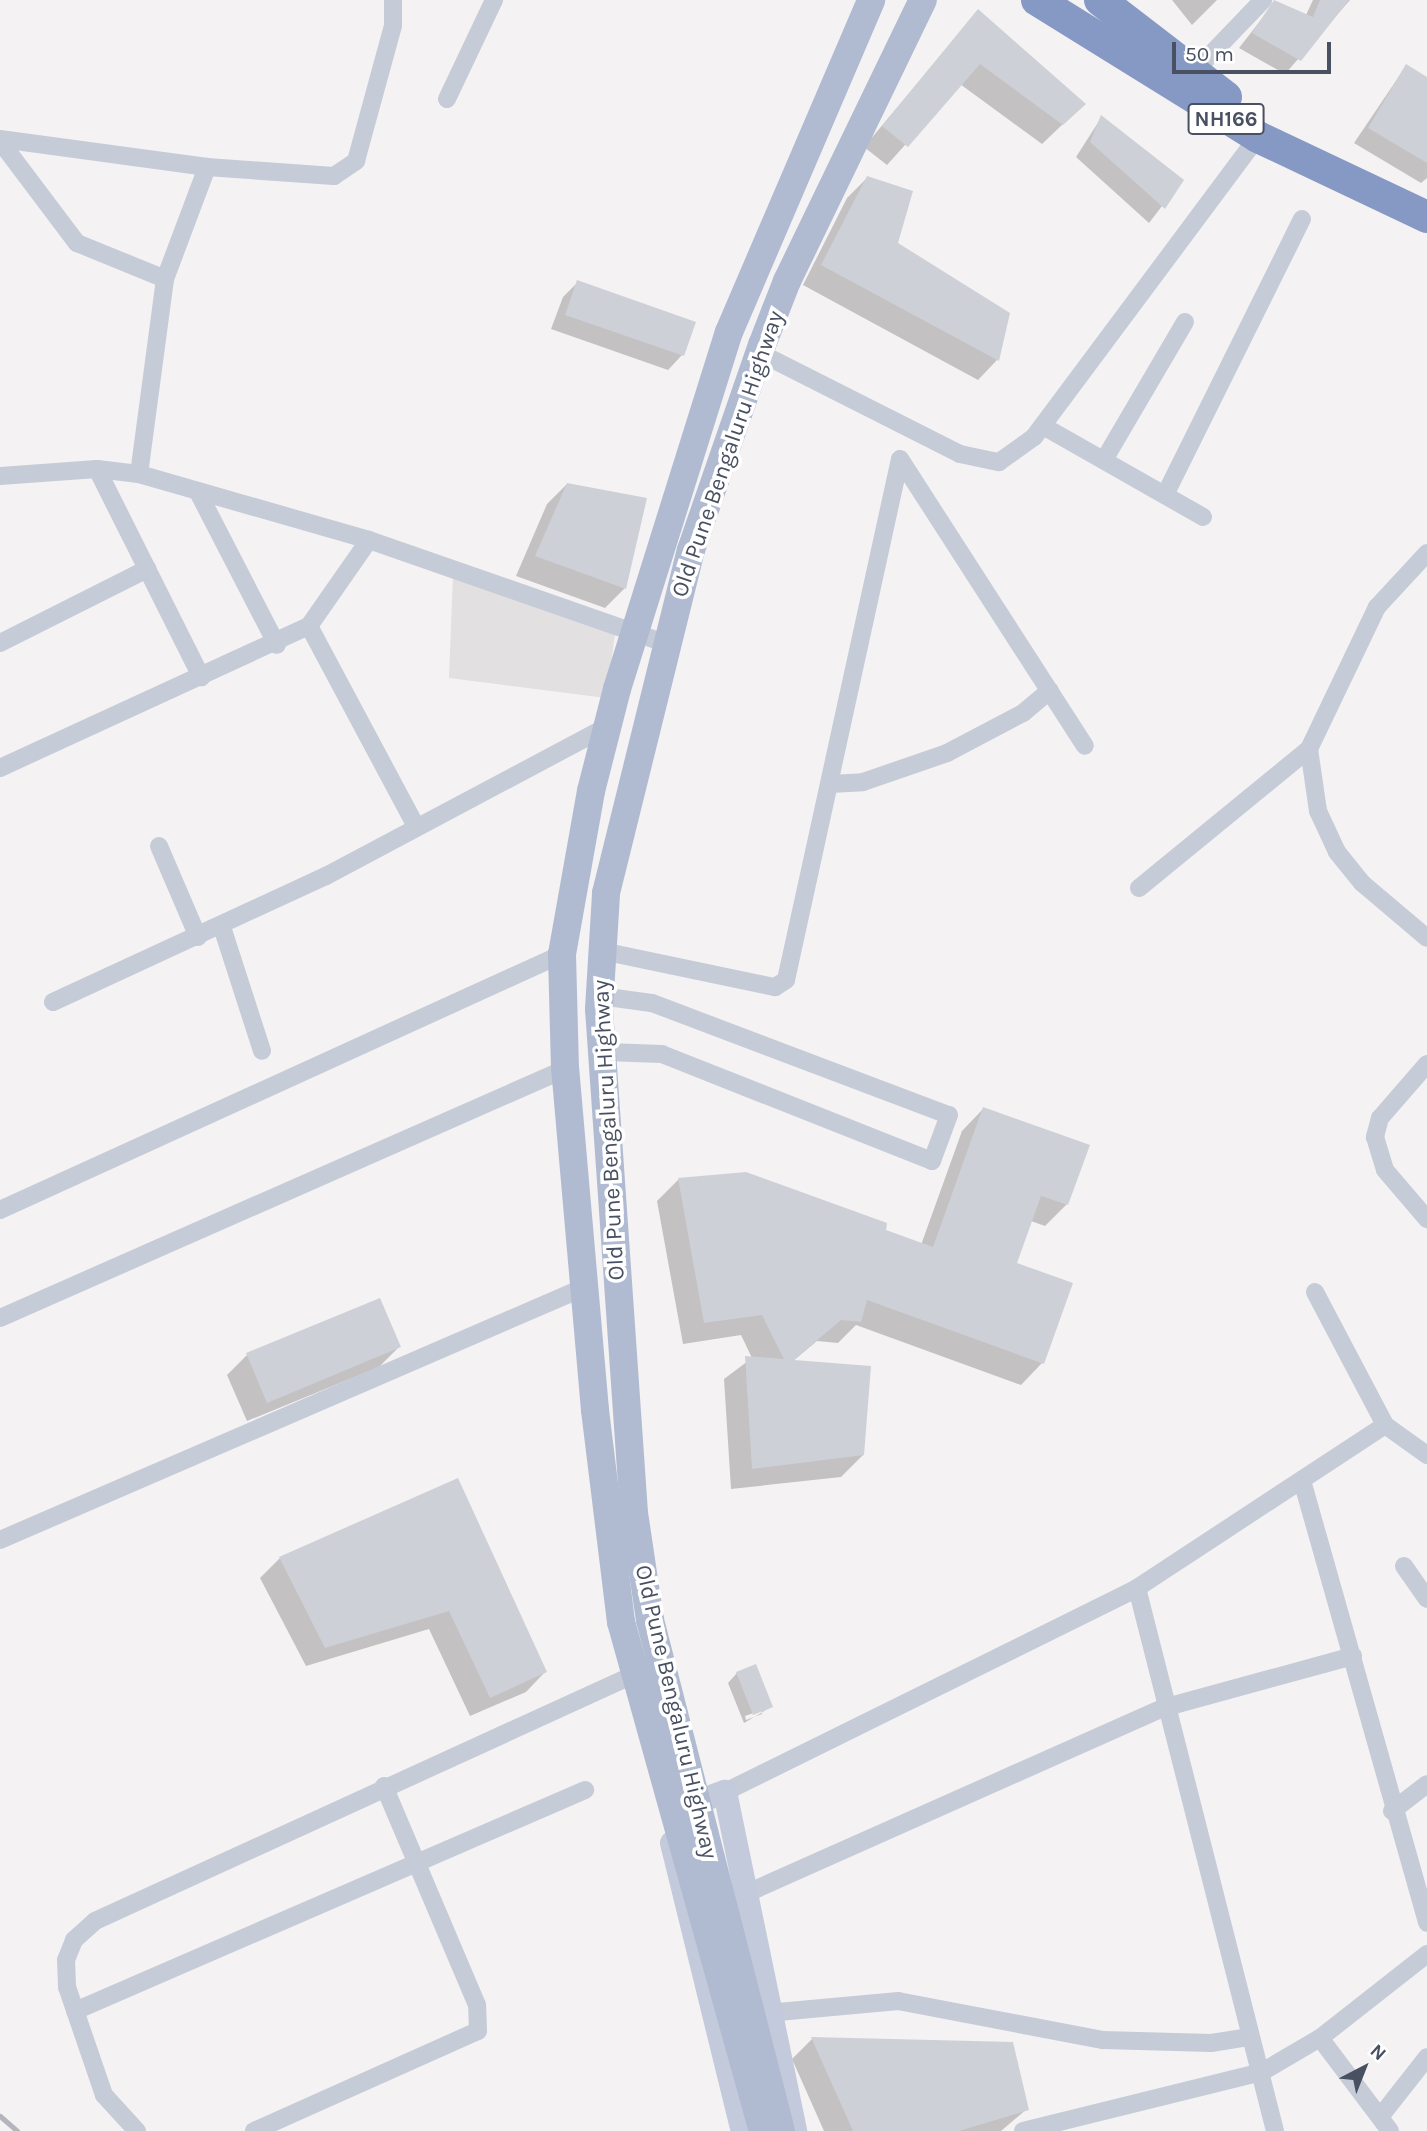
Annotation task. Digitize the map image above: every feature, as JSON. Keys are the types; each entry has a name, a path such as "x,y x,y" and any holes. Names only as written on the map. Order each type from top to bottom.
{"highway":[{"name":"NH166","path":"1037,0 1258,137 1427,217"},
{"name":"NH166","path":"1100,0 1192,74 1279,129 1427,200"}],"main road":[{"name":"Old Pune Bengaluru Highway","path":"648,1669 621,1622 565,1069 562,954 608,726 729,332 871,0"},
{"name":"Old Pune Bengaluru Highway","path":"781,2131 648,1669 623,1407 606,1052 600,996 602,951 606,893 691,550 760,353 797,260 923,0"},
{"name":"Old Pune Bengaluru Highway","path":"688,1809 763,2131"}],"street":[{"path":"0,140 207,167 320,178 347,170 356,161 393,26 393,0"},
{"path":"447,99 494,0"},
{"path":"1192,74 1263,0"},
{"path":"760,353 982,463 1015,453 1044,426 1258,137"},
{"path":"0,140 77,243 165,279"},
{"path":"139,474 165,279 207,167"},
{"path":"1165,495 1302,219"},
{"path":"1104,460 1185,322"},
{"path":"1044,426 1203,517"},
{"path":"602,951 775,987 786,980 900,459 1085,746"},
{"path":"0,476 97,469 139,474 369,540 667,644"},
{"path":"97,469 201,677"},
{"path":"198,492 277,645"},
{"path":"0,768 277,645 309,626 369,540"},
{"path":"1139,888 1309,749 1377,607 1427,554"},
{"path":"0,643 147,569"},
{"path":"309,626 416,826"},
{"path":"830,784 863,782 947,752 1023,713 1050,690"},
{"path":"53,1002 222,927 608,726"},
{"path":"1309,749 1318,811 1337,852 1362,883 1427,938"},
{"path":"159,846 198,937"},
{"path":"222,927 262,1051"},
{"path":"0,1210 562,954"},
{"path":"600,996 652,1003 949,1115 932,1161 662,1054 606,1052"},
{"path":"1427,1064 1380,1118 1375,1137 1385,1170 1427,1219"},
{"path":"0,1318 565,1069"},
{"path":"0,1540 585,1287"},
{"path":"1315,1292 1385,1425 1427,1455"},
{"path":"743,2131 678,1885 688,1809 1137,1588 1303,1484 1385,1425"},
{"path":"1303,1484 1353,1656 1392,1811 1427,1923"},
{"path":"1404,1566 1427,1599"},
{"path":"1137,1588 1163,1708 1250,2037 1262,2072 1275,2131"},
{"path":"745,1894 1163,1708 1353,1656"},
{"path":"137,2131 104,2095 75,2011 66,1960 74,1940 95,1921 384,1786 648,1669"},
{"path":"1392,1811 1427,1784"},
{"path":"254,2131 478,2031 477,2005 384,1786"},
{"path":"75,2011 415,1860 585,1790"},
{"path":"725,1792 767,2013 795,2131"},
{"path":"1023,2131 1262,2072 1320,2038 1427,1954"},
{"path":"767,2013 898,2001 1103,2040 1212,2043 1250,2037"},
{"path":"1320,2038 1385,2124 1427,2057"}],"shaded area":[{"path":"453,576 615,634 606,698 449,678"}],"building":[{"path":"1274,0 1313,17 1320,0 1349,0 1301,61 1252,33"},
{"path":"978,9 1086,104 1063,125 980,64 908,147 882,126"},
{"path":"1406,64 1427,77 1427,163 1368,128"},
{"path":"1101,115 1184,180 1165,209 1090,142"},
{"path":"867,176 913,191 898,243 1010,313 999,361 821,265"},
{"path":"577,280 696,322 684,356 565,315"},
{"path":"567,483 647,498 626,589 535,556"},
{"path":"983,1107 1090,1145 1068,1205 1041,1196 1017,1263 1073,1283 1044,1364 867,1300 861,1322 841,1320 794,1360 871,1366 864,1455 752,1469 745,1356 784,1359 762,1315 704,1323 678,1178 746,1172 887,1223 886,1230 933,1247"},
{"path":"380,1298 401,1347 267,1403 246,1353"},
{"path":"458,1478 547,1672 490,1698 449,1611 325,1648 279,1557"},
{"path":"756,1664 773,1707 753,1715 736,1672"},
{"path":"811,2037 1013,2042 1029,2110 959,2131 853,2131"}],"railway":[{"path":"0,2116 17,2131"}]}
